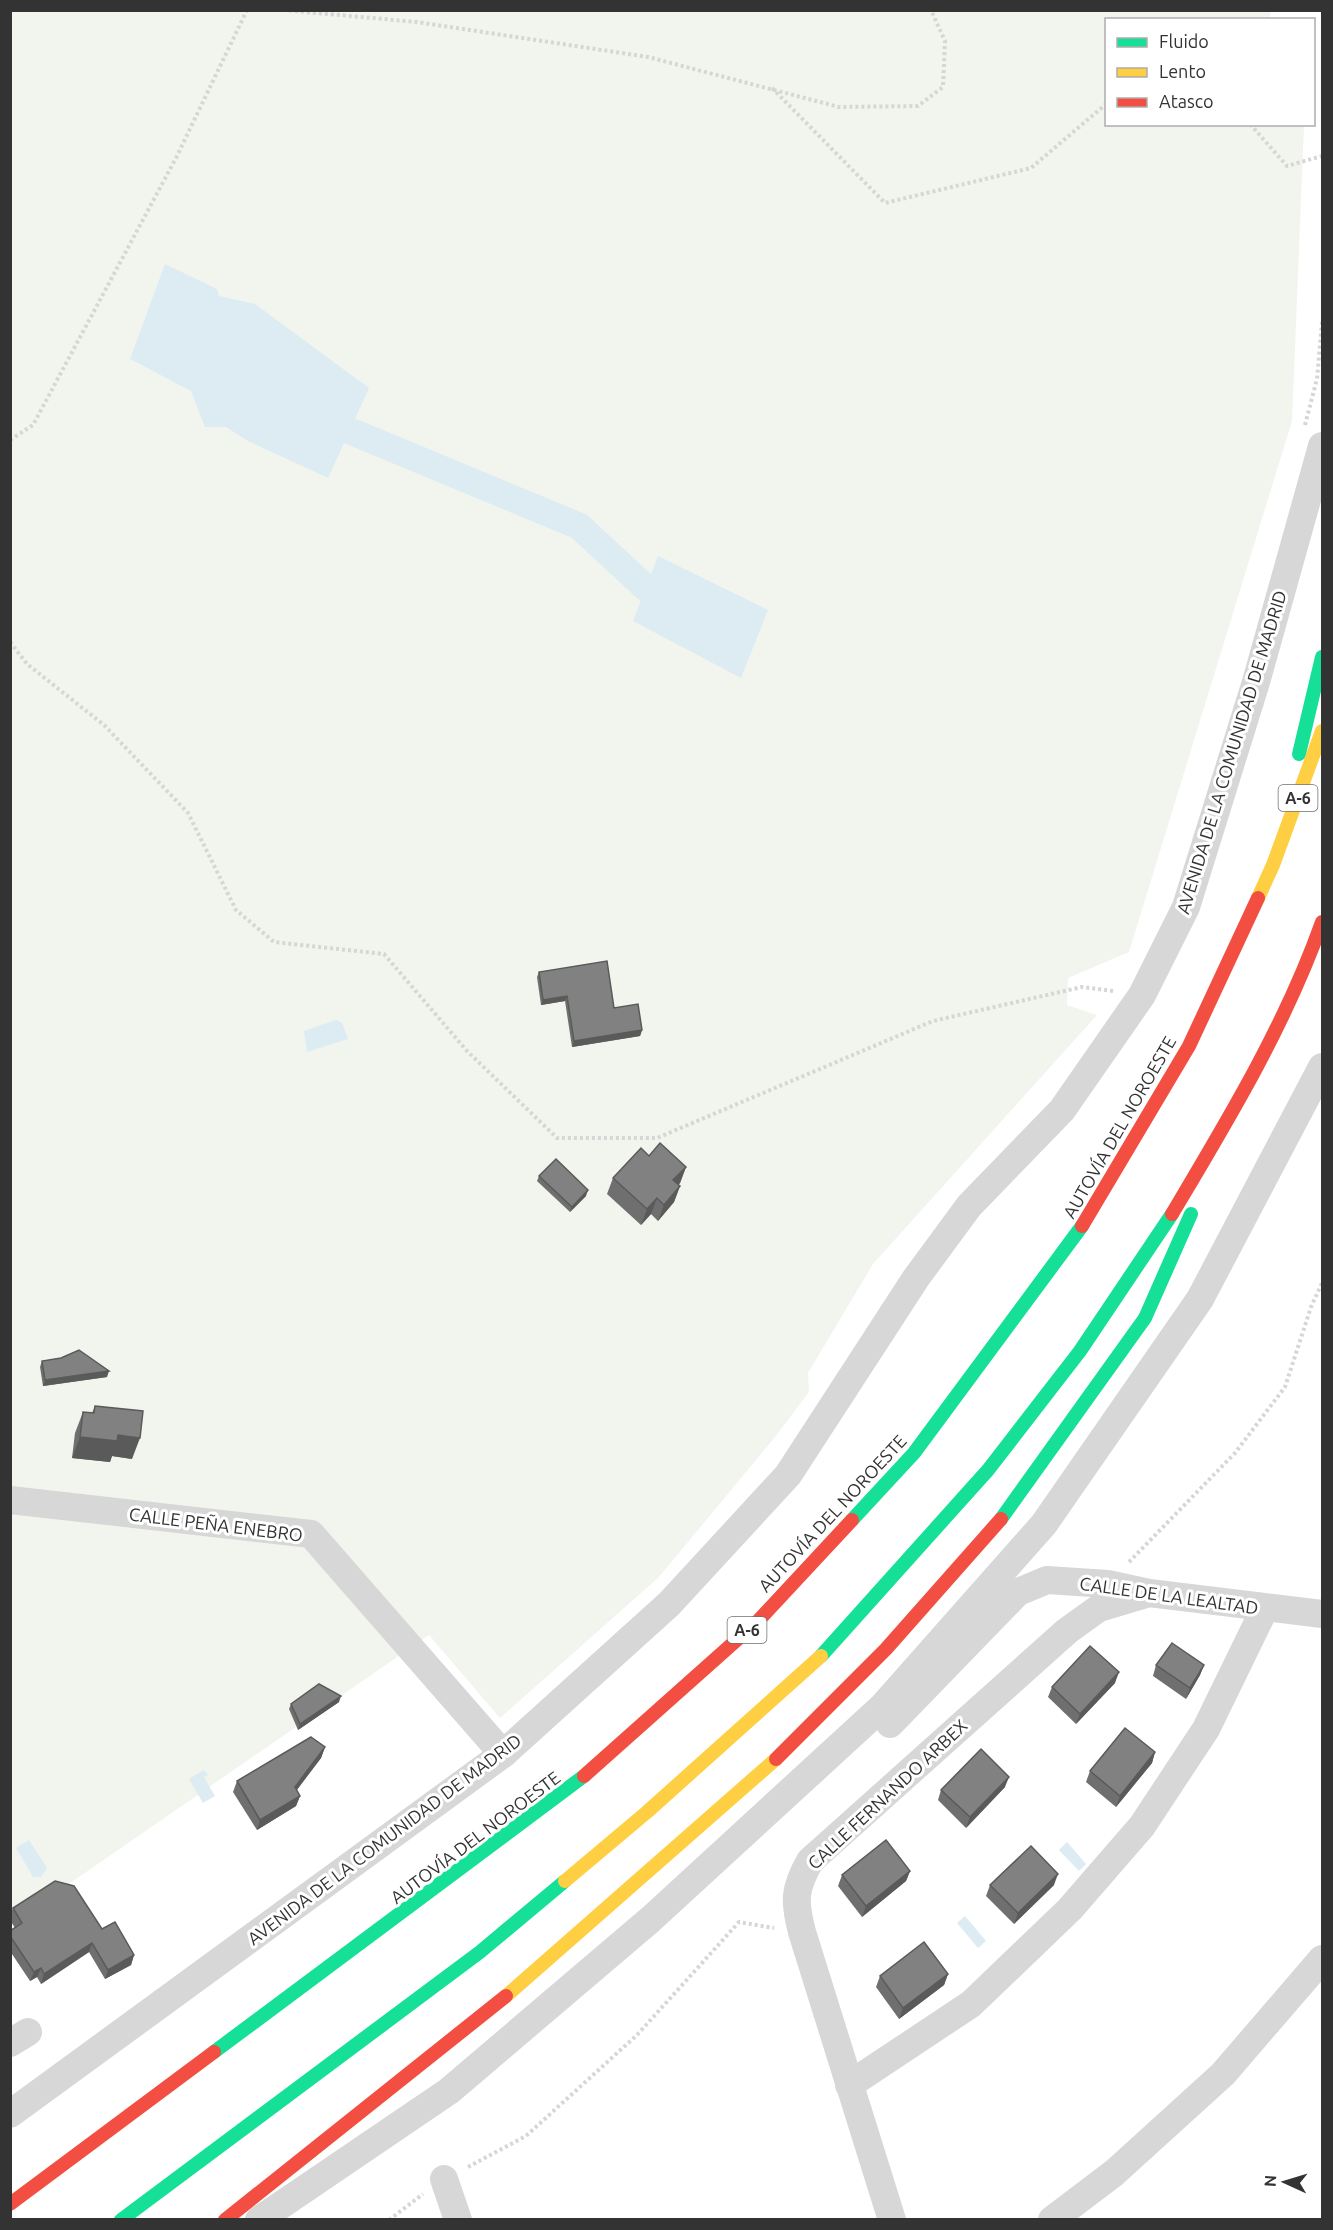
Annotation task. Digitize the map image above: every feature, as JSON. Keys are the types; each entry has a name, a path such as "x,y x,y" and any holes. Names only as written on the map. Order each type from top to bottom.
{"highway":[{"path":"1273,865 1323,657"},
{"name":"AUTOVÍA DEL NOROESTE","path":"10,2204 573,1786 766,1612 914,1453 1075,1239 1188,1047 1273,865 1323,731"},
{"path":"225,2220 506,1996 761,1774 886,1649 1010,1509 1144,1318 1246,1090 1307,964 1323,922"},
{"path":"121,2220 480,1952 647,1812 811,1666 988,1470 1080,1351 1167,1222 1246,1090"}],"street":[{"name":"AVENIDA DE LA COMUNIDAD DE MADRID","path":"10,2114 503,1754 669,1604 788,1475 916,1278 969,1206 1062,1110 1142,995 1186,906 1256,681 1312,441"},
{"path":"259,2220 449,2091 651,1919 883,1706 1044,1524 1200,1299 1323,1067"},
{"name":"CALLE PEÑA ENEBRO","path":"10,1500 311,1534 503,1754"},
{"name":"CALLE DE LA LEALTAD","path":"651,1919 756,1846 899,1716 1018,1592 1047,1580 1108,1584 1149,1593 1323,1614"},
{"name":"CALLE FERNANDO ARBEX","path":"892,2220 802,1932 795,1905 798,1882 810,1861 1067,1631 1099,1608 1149,1593"},
{"path":"849,2085 971,2004 1070,1910 1142,1826 1206,1729 1265,1608"},
{"path":"1052,2220 1114,2173 1223,2074 1323,1959"},
{"path":"444,2179 458,2220"}],"path":[{"path":"10,440 33,425 176,158 248,10"},
{"path":"283,10 417,22 648,57 771,87 839,107 918,106 944,87 945,41 931,10"},
{"path":"771,87 885,203 1031,168 1105,106"},
{"path":"1252,126 1287,166 1323,156"},
{"path":"1312,441 1323,322"},
{"path":"10,642 27,664 104,725 188,813 236,910 274,942 384,954 466,1051 557,1138 657,1138 933,1021 1082,987 1142,995"},
{"path":"1108,1584 1235,1453 1285,1387 1311,1307 1323,1283"},
{"path":"389,2220 444,2179 526,2136 637,2035 739,1923 802,1932"}],"shaded area":[{"path":"11,11 1271,11 1269,18 1105,18 1105,126 1304,126 1292,421 1129,952 1068,978 1067,1005 1097,1015 873,1264 808,1373 809,1392 775,1437 659,1577 500,1718 429,1635 11,1924"},
{"path":"165,264 217,289 219,296 255,304 369,388 328,478 248,441 226,427 205,427 191,391 130,359"},
{"path":"658,556 768,610 741,678 633,621"},
{"path":"336,1020 342,1023 348,1039 307,1052 304,1031"},
{"path":"204,1770 208,1775 204,1777 215,1796 203,1803 189,1779"},
{"path":"29,1840 47,1868 41,1877 33,1877 16,1848"},
{"path":"1067,1842 1086,1864 1079,1871 1059,1850"},
{"path":"965,1916 986,1941 978,1948 957,1923"}],"building":[{"path":"607,961 614,1008 638,1004 642,1030 574,1041 567,996 543,1000 539,972"},
{"path":"660,1143 686,1167 673,1180 680,1186 664,1205 657,1198 647,1209 613,1178 641,1148 649,1156"},
{"path":"556,1159 588,1190 572,1207 539,1176"},
{"path":"79,1350 109,1371 45,1380 42,1361 61,1358"},
{"path":"95,1406 143,1411 140,1438 118,1435 117,1441 80,1437 83,1412 94,1413"},
{"path":"1172,1643 1204,1665 1190,1688 1156,1665"},
{"path":"1090,1646 1119,1672 1080,1714 1052,1687"},
{"path":"319,1684 341,1696 300,1724 291,1704"},
{"path":"1125,1728 1155,1752 1120,1796 1090,1771"},
{"path":"311,1737 325,1747 295,1787 300,1796 260,1820 237,1781"},
{"path":"981,1749 1009,1777 970,1817 941,1790"},
{"path":"886,1840 910,1871 866,1906 842,1875"},
{"path":"1031,1846 1058,1874 1018,1913 990,1885"},
{"path":"55,1881 74,1886 102,1929 115,1922 134,1955 108,1970 92,1943 44,1974 41,1968 34,1972 10,1936 10,1931 22,1923 13,1908"},
{"path":"924,1942 948,1974 903,2008 880,1976"}],"waterway":[{"path":"350,431 579,526 646,588 677,608"}],"traffic: fast":[{"path":"1299,754 1322,657"},
{"path":"821,1656 988,1470 1080,1351 1172,1214"},
{"path":"1001,1519 1145,1318 1191,1214"},
{"path":"852,1520 914,1453 1082,1226"},
{"path":"214,2052 584,1776"},
{"path":"121,2220 480,1952 565,1881"}],"traffic: slow":[{"path":"1258,898 1273,865 1322,731"},
{"path":"565,1881 647,1812 821,1656"},
{"path":"506,1996 776,1759"}],"traffic: jam":[{"path":"1082,1226 1189,1046 1258,898"},
{"path":"1172,1214 1254,1072 1291,998 1322,922"},
{"path":"776,1759 886,1649 1001,1519"},
{"path":"584,1776 758,1621 852,1520"},
{"path":"225,2220 506,1996"},
{"path":"10,2204 214,2052"}]}
